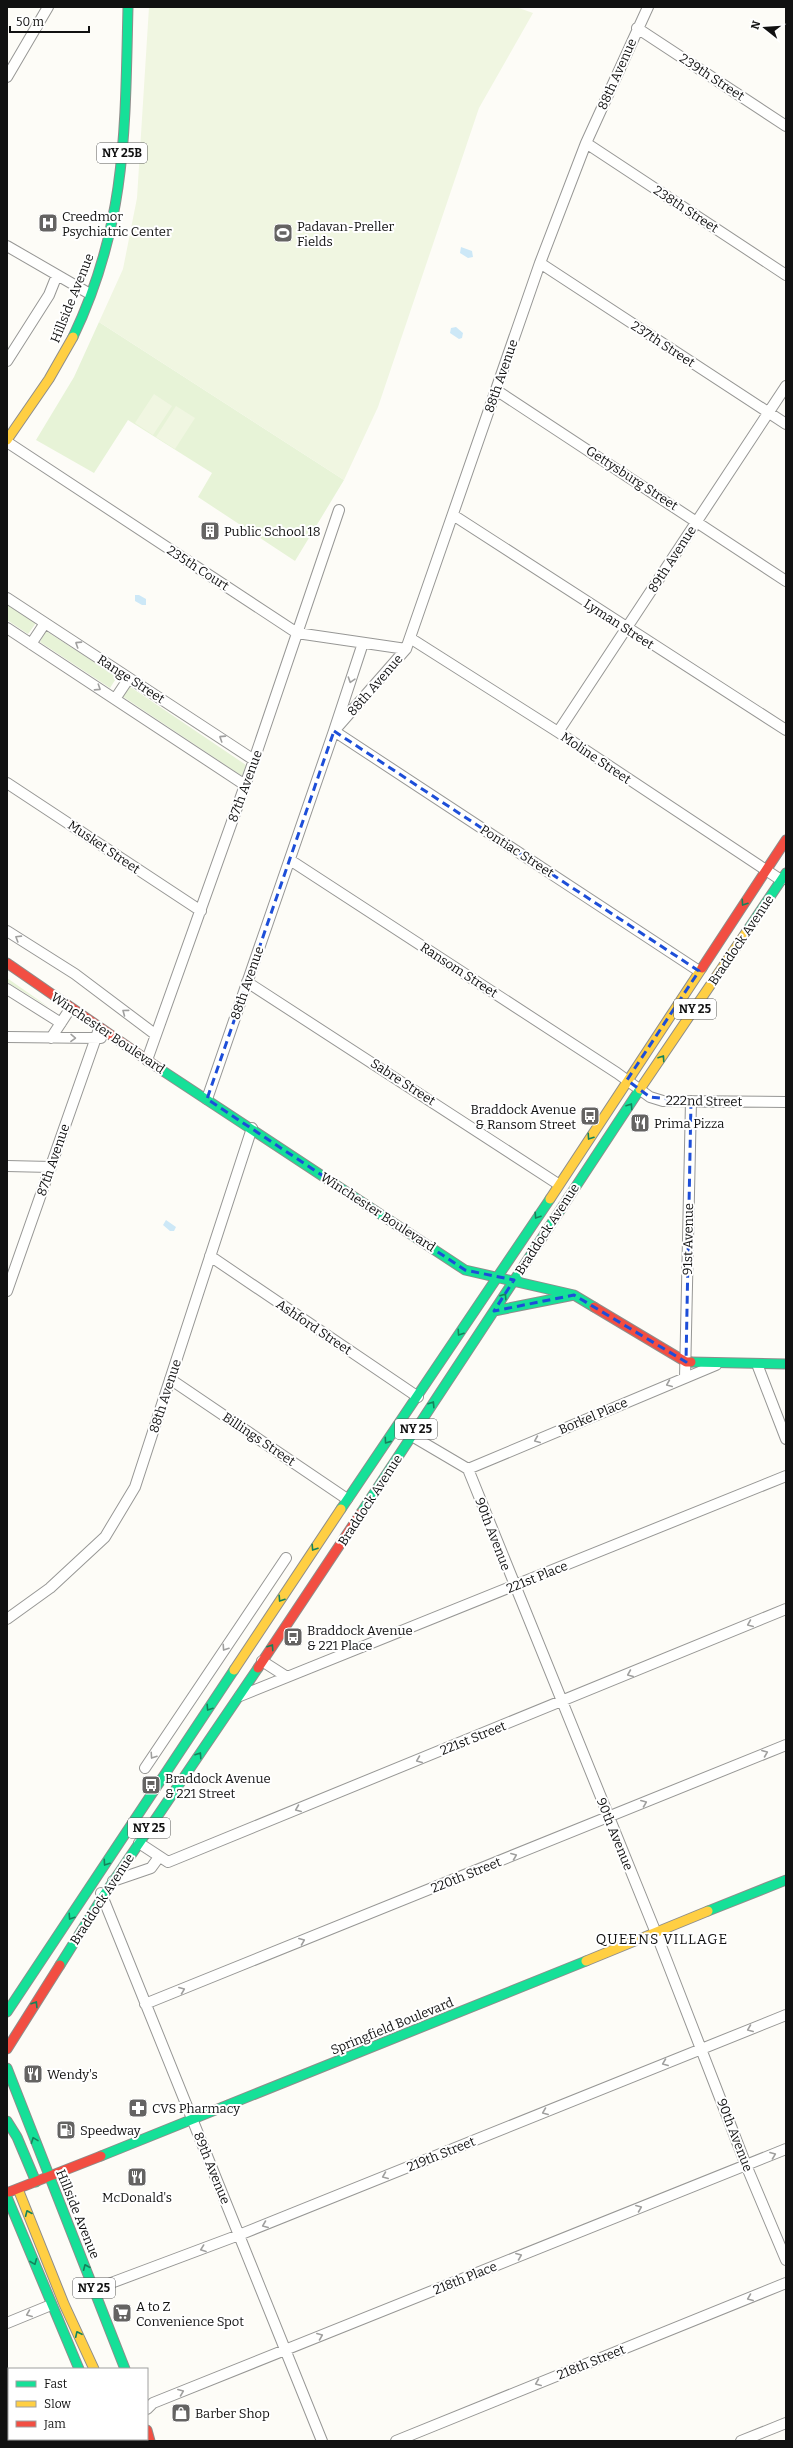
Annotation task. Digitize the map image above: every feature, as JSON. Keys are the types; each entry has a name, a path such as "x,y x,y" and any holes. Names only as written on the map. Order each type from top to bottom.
{"main road":[{"name":"Hillside Avenue","path":"7,441 62,356 90,294 113,226 120,184 128,7"},
{"name":"Braddock Avenue","path":"7,2012 347,1499 418,1397 498,1277 786,840"},
{"name":"Braddock Avenue","path":"7,2048 113,1881 319,1578 514,1280 784,876"},
{"name":"Winchester Boulevard","path":"7,963 70,1008 98,1033"},
{"name":"Winchester Boulevard","path":"114,1038 465,1270 514,1280 574,1295 686,1362 718,1364 786,1364"},
{"path":"494,1311 574,1295"},
{"path":"302,1567 319,1578"},
{"name":"Springfield Boulevard","path":"7,2193 193,2120 786,1880"},
{"name":"Hillside Avenue","path":"7,2068 49,2177 95,2289 125,2368"},
{"path":"7,2121 17,2137 36,2182"},
{"path":"18,2189 64,2304 94,2368"},
{"path":"7,2197 79,2368"}],"street":[{"path":"7,77 48,7"},
{"name":"88th Avenue","path":"334,731 406,650 540,263 586,143 637,28 648,7"},
{"name":"239th Street","path":"637,28 786,126"},
{"name":"238th Street","path":"586,143 786,275"},
{"path":"7,246 90,294"},
{"name":"237th Street","path":"540,263 786,424"},
{"path":"7,361 49,295 57,275"},
{"name":"89th Avenue","path":"558,732 786,386"},
{"name":"Gettysburg Street","path":"496,390 786,581"},
{"name":"235th Court","path":"7,441 297,633 406,650"},
{"name":"87th Avenue","path":"148,1060 254,760 339,510"},
{"name":"Lyman Street","path":"453,515 626,629 786,730"},
{"name":"Range Street","path":"7,598 254,760"},
{"path":"31,644 45,623"},
{"name":"Range Street","path":"7,628 245,785"},
{"name":"Moline Street","path":"410,638 558,732 766,870 784,876"},
{"name":"88th Avenue","path":"207,1099 363,643"},
{"path":"115,699 129,678"},
{"name":"Pontiac Street","path":"334,731 699,971"},
{"name":"Musket Street","path":"7,783 201,911"},
{"name":"Ransom Street","path":"290,860 627,1080"},
{"name":"Winchester Boulevard","path":"7,931 75,974 156,1035"},
{"name":"Sabre Street","path":"247,982 558,1184"},
{"name":"Winchester Boulevard","path":"7,989 60,1023"},
{"path":"51,1038 70,1008"},
{"path":"7,1037 51,1038 98,1033 114,1038"},
{"name":"87th Avenue","path":"7,1291 98,1033"},
{"name":"222nd Street","path":"627,1080 650,1097 663,1101 786,1102"},
{"name":"91st Avenue","path":"686,1378 691,1101"},
{"name":"88th Avenue","path":"7,1619 50,1588 71,1570 104,1537 121,1514 135,1487 252,1128"},
{"path":"7,1166 51,1167"},
{"name":"Ashford Street","path":"210,1256 418,1397"},
{"name":"Borkel Place","path":"468,1469 718,1364"},
{"path":"757,1364 786,1439"},
{"name":"Billings Street","path":"170,1379 347,1499"},
{"path":"412,1436 468,1469"},
{"name":"90th Avenue","path":"468,1469 514,1587 656,1933 746,2165 786,2260"},
{"name":"221st Place","path":"238,1697 514,1587 786,1476"},
{"path":"145,1768 286,1558"},
{"name":"221st Street","path":"159,1857 168,1862 562,1702 786,1609"},
{"path":"262,1661 287,1677"},
{"name":"220th Street","path":"145,2004 786,1745"},
{"path":"113,1881 151,1868 159,1857 139,1843"},
{"path":"91,1887 104,1895"},
{"name":"89th Avenue","path":"104,1895 145,2004 322,2441"},
{"name":"219th Street","path":"95,2289 239,2236 786,2015"},
{"name":"218th Place","path":"148,2408 153,2403 284,2350 786,2150"},
{"name":"218th Street","path":"396,2441 786,2283"},
{"path":"7,2323 51,2305"},
{"path":"741,2441 786,2423"}],"highlighted area":[{"path":"334,731 699,971 627,1080 650,1097 691,1101 686,1362 574,1295 494,1311 514,1280 465,1270 207,1099"}],"green space":[{"name":"Padavan-Preller Fields","path":"149,7 516,7 533,13 479,108 378,407 344,480 99,322 123,269 137,198"},
{"path":"99,322 344,480 295,561 198,497 212,473 128,420 94,473 36,440 74,377"},
{"path":"154,394 172,406 153,435 135,423"},
{"path":"176,406 195,418 175,449 156,437"},
{"path":"7,604 36,623 28,634 7,620"},
{"path":"46,631 117,677 110,688 40,642"},
{"path":"129,686 246,765 242,776 122,696"},
{"path":"7,978 50,1008 7,982"}],"water":[{"path":"461,247 472,251 473,257 468,258 460,253"},
{"path":"456,327 463,333 462,338 459,339 450,333 451,328"},
{"path":"135,595 139,595 146,599 146,605 142,605 135,601"},
{"path":"166,1220 176,1227 174,1231 170,1231 163,1225"}],"traffic: fast":[{"path":"73,337 91,295 104,255 120,175 126,94 128,7"},
{"path":"747,931 786,873"},
{"path":"160,1069 465,1270 574,1295 594,1307"},
{"path":"361,1513 640,1089"},
{"path":"341,1509 550,1199"},
{"path":"494,1311 574,1295"},
{"path":"691,1362 786,1364"},
{"path":"60,1965 104,1895 258,1668"},
{"path":"7,2012 234,1670"},
{"path":"708,1911 786,1880"},
{"path":"101,2156 586,1961"},
{"path":"7,2068 125,2368"},
{"path":"7,2121 17,2137 36,2182"},
{"path":"7,2197 79,2368"}],"traffic: slow":[{"path":"7,440 49,379 73,337"},
{"path":"640,1089 747,931"},
{"path":"550,1199 702,968"},
{"path":"234,1670 341,1509"},
{"path":"586,1961 708,1911"},
{"path":"18,2189 64,2304 94,2368"}],"traffic: jam":[{"path":"702,968 786,840"},
{"path":"7,963 160,1069"},
{"path":"594,1307 686,1362 691,1362"},
{"path":"258,1668 361,1513"},
{"path":"7,2049 60,1965"},
{"path":"9,2192 101,2156"},
{"path":"148,2434 150,2441"}],"place":[{"name":"Creedmor Psychiatric Center","path":"48,223"},
{"name":"Padavan-Preller Fields","path":"283,233"},
{"name":"Public School 18","path":"210,531"},
{"name":"Braddock Avenue & Ransom Street","path":"590,1116"},
{"name":"Prima Pizza","path":"640,1123"},
{"name":"Braddock Avenue & 221 Place","path":"293,1637"},
{"name":"Braddock Avenue & 221 Street","path":"151,1785"},
{"name":"Wendy's","path":"33,2074"},
{"name":"CVS Pharmacy","path":"138,2108"},
{"name":"Speedway","path":"66,2130"},
{"name":"McDonald's","path":"137,2177"},
{"name":"A to Z Convenience Spot","path":"122,2313"},
{"name":"Barber Shop","path":"181,2413"}],"district":[{"name":"QUEENS VILLAGE","path":"662,1939"}]}
